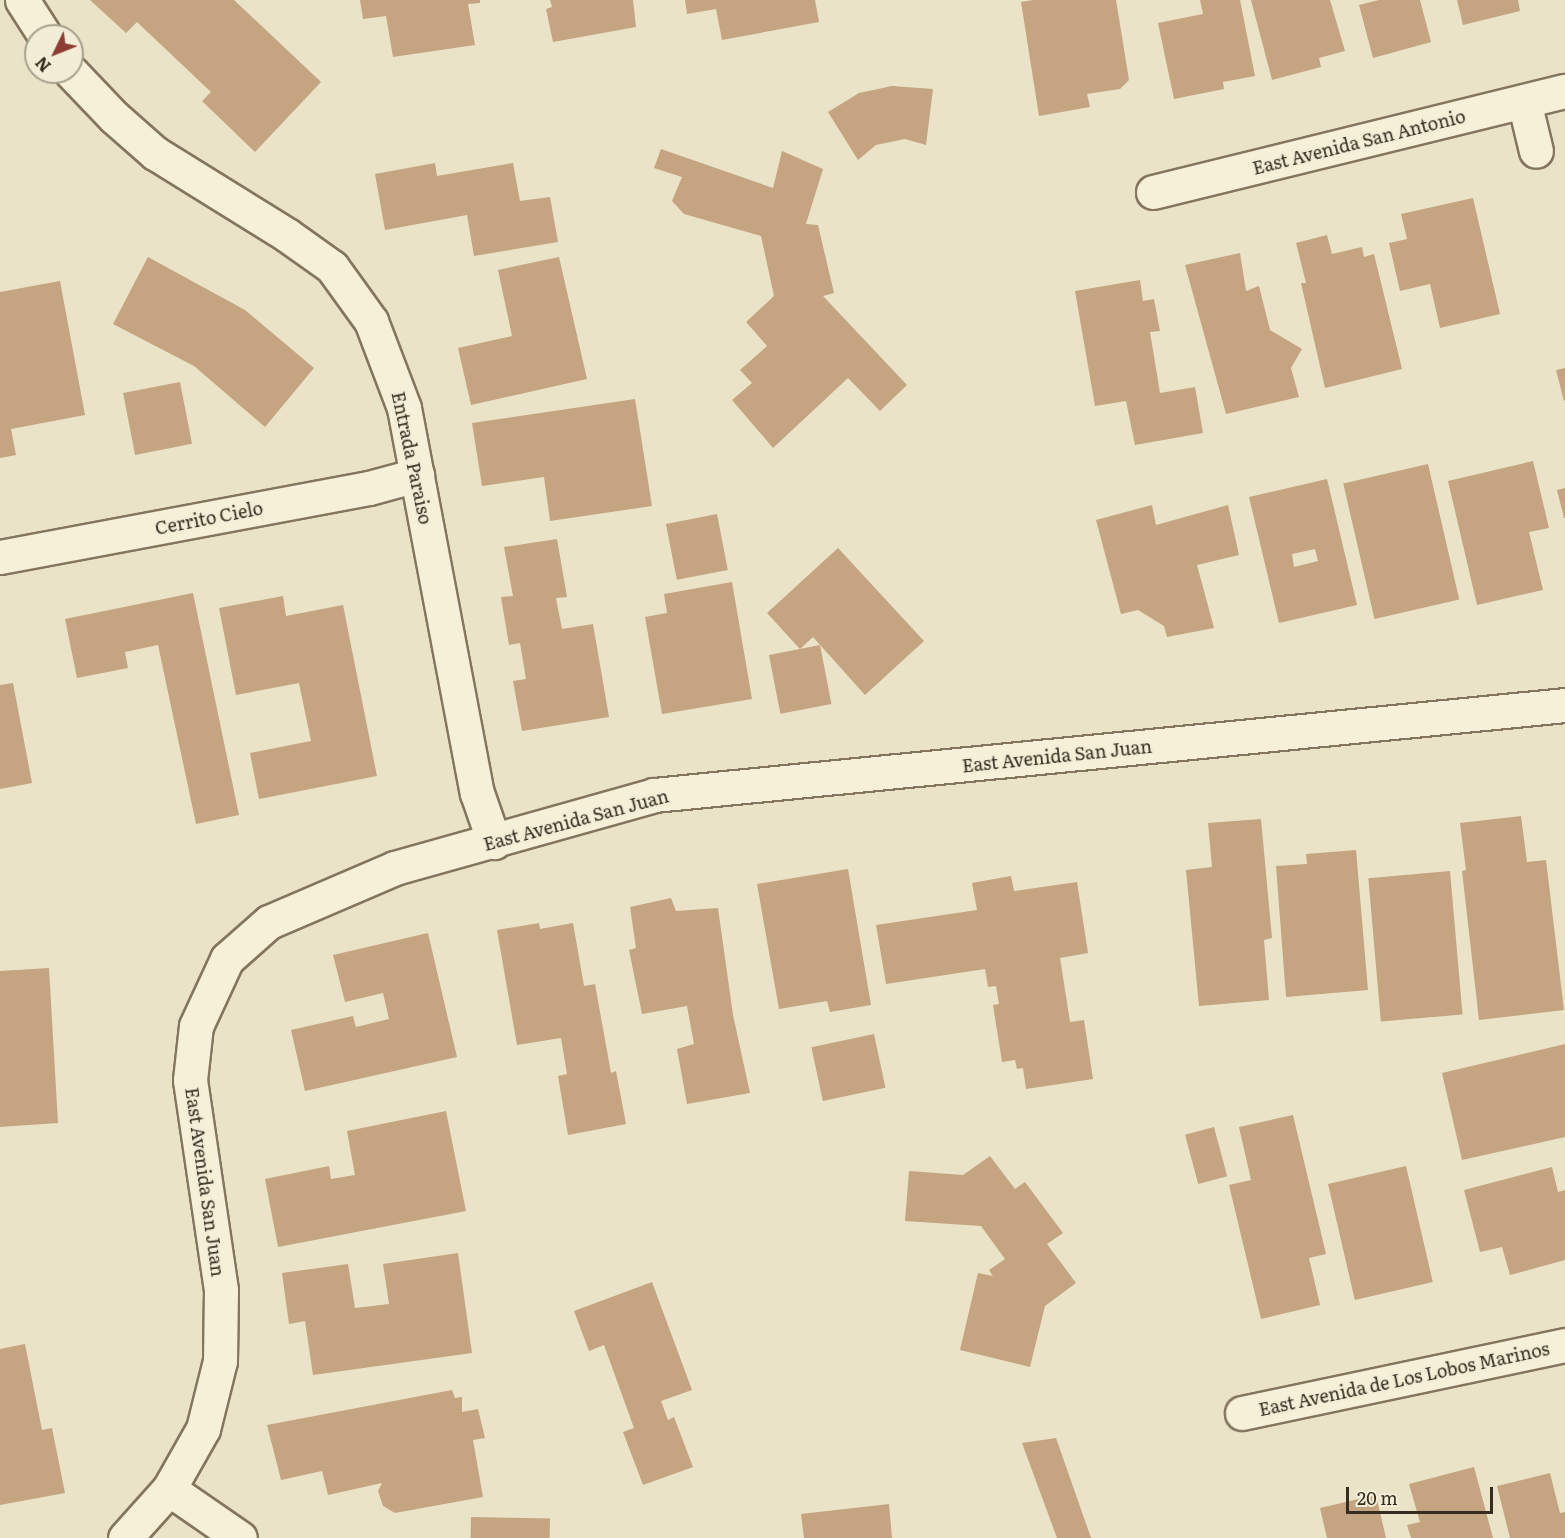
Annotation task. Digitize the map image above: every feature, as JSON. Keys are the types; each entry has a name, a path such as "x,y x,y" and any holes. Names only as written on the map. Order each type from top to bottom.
{"street":[{"path":"22,0 37,24"},
{"name":"Entrada Paraiso","path":"82,84 114,117 156,153 287,235 332,267 371,321 392,369 405,408 477,793 494,842"},
{"name":"East Avenida San Antonio","path":"1153,192 1565,91"},
{"path":"1524,101 1536,151"},
{"name":"Cerrito Cielo","path":"0,557 369,488 417,475"},
{"name":"East Avenida San Juan","path":"125,1538 169,1489 203,1429 220,1362 221,1290 190,1080 196,1026 227,959 269,922 396,868 654,795 1565,705"},
{"name":"East Avenida de Los Lobos Marinos","path":"1242,1413 1565,1345"},
{"path":"169,1489 240,1538"}],"building":[{"path":"90,0 234,0 321,82 255,152 202,101 211,92 137,22 126,33"},
{"path":"360,0 480,0 480,3 468,4 475,45 393,57 386,16 363,19"},
{"path":"550,0 633,0 636,27 553,42 546,9 552,7"},
{"path":"685,0 815,0 819,22 722,40 716,9 687,14"},
{"path":"1116,0 1129,80 1120,89 1087,94 1090,107 1039,116 1021,2"},
{"path":"1200,0 1240,0 1255,76 1223,82 1224,89 1174,99 1158,23 1203,14"},
{"path":"1251,0 1330,0 1345,51 1319,58 1321,67 1272,80"},
{"path":"1379,0 1420,0 1431,42 1373,58 1359,5"},
{"path":"1457,0 1518,0 1520,11 1463,25"},
{"path":"892,86 933,89 926,145 905,139 876,145 858,160 828,112 859,93"},
{"path":"661,149 773,188 782,151 823,169 806,224 818,225 834,293 823,296 907,385 880,411 848,378 773,448 732,400 752,383 740,370 767,346 746,322 774,296 761,236 684,214 672,201 682,177 654,168"},
{"path":"435,163 437,176 513,163 520,201 550,197 558,242 474,256 467,215 385,230 375,174"},
{"path":"1473,198 1500,314 1440,328 1430,284 1400,291 1389,243 1407,239 1401,214"},
{"path":"1327,235 1332,254 1362,247 1364,257 1374,254 1402,369 1325,388 1301,283 1306,283 1296,243"},
{"path":"1240,253 1246,291 1259,286 1270,330 1302,349 1291,368 1299,397 1226,414 1185,265"},
{"path":"148,257 245,310 314,368 265,427 194,366 113,324"},
{"path":"559,257 587,379 471,405 458,348 512,336 498,270"},
{"path":"1140,280 1143,301 1154,299 1160,331 1150,332 1160,393 1195,387 1203,433 1135,445 1126,401 1095,406 1075,291"},
{"path":"60,281 85,415 11,429 16,455 0,458 0,292"},
{"path":"1565,368 1565,400 1564,401 1556,370"},
{"path":"180,382 192,444 135,455 123,393"},
{"path":"635,399 652,506 550,521 544,477 482,486 472,423"},
{"path":"1533,461 1549,528 1529,532 1543,590 1477,605 1448,481"},
{"path":"1428,464 1459,599 1374,619 1343,484"},
{"path":"1327,479 1357,605 1279,623 1249,497","holes":["1315,549 1318,561 1294,567 1292,554"]},
{"path":"1565,488 1565,518 1564,518 1557,490"},
{"path":"1152,505 1156,525 1228,505 1239,555 1197,565 1214,628 1167,637 1164,626 1138,610 1121,614 1096,520"},
{"path":"717,514 728,570 677,580 666,524"},
{"path":"557,539 567,597 556,598 562,629 593,624 609,717 522,731 513,681 526,679 520,643 509,645 501,597 513,596 504,547"},
{"path":"838,548 924,641 865,695 813,637 800,649 767,613"},
{"path":"732,582 752,699 662,714 645,617 667,613 664,594"},
{"path":"193,593 239,815 196,824 158,645 125,652 128,668 77,678 65,619"},
{"path":"283,596 286,616 343,605 377,776 259,799 250,753 311,741 299,683 236,695 219,608"},
{"path":"820,645 831,704 780,714 769,655"},
{"path":"13,683 32,783 0,789 0,685"},
{"path":"1521,816 1527,862 1546,860 1564,1010 1479,1020 1462,871 1466,870 1460,823"},
{"path":"1261,819 1272,938 1264,940 1269,1000 1199,1006 1186,870 1212,867 1208,823"},
{"path":"1356,850 1368,990 1286,997 1276,866 1307,864 1306,854"},
{"path":"848,869 871,1005 830,1012 827,1001 779,1009 757,884"},
{"path":"1450,871 1463,1014 1381,1022 1368,878"},
{"path":"1011,876 1014,891 1077,882 1088,953 1060,958 1070,1022 1084,1020 1093,1079 1026,1089 1023,1068 1017,1069 1015,1060 1002,1062 993,1005 999,1004 996,986 988,987 985,969 886,984 876,925 977,910 972,883"},
{"path":"671,898 676,911 718,908 733,1015 750,1093 687,1104 677,1049 694,1044 687,1006 642,1014 629,950 636,948 630,907"},
{"path":"539,923 540,929 573,923 584,986 595,984 611,1073 616,1071 626,1124 568,1135 558,1076 567,1074 561,1038 517,1045 497,930"},
{"path":"428,933 457,1057 305,1091 291,1030 353,1016 356,1027 389,1019 383,993 345,1002 333,955"},
{"path":"49,968 58,1123 0,1127 0,971"},
{"path":"874,1034 885,1088 823,1101 811,1047"},
{"path":"1565,1044 1565,1137 1462,1160 1442,1073"},
{"path":"446,1111 466,1211 278,1247 265,1179 329,1166 331,1179 355,1175 347,1131"},
{"path":"1293,1115 1326,1254 1309,1258 1320,1305 1261,1319 1229,1185 1251,1180 1239,1127"},
{"path":"1214,1127 1227,1176 1198,1184 1185,1135"},
{"path":"990,1156 1015,1189 1025,1182 1063,1233 1047,1244 1076,1283 1045,1306 1030,1367 960,1350 978,1273 993,1276 989,1270 1005,1259 981,1226 905,1221 909,1171 963,1175"},
{"path":"1406,1166 1433,1282 1355,1300 1328,1184"},
{"path":"1552,1167 1558,1192 1565,1190 1565,1260 1510,1275 1502,1247 1480,1252 1464,1190"},
{"path":"458,1253 472,1353 313,1375 305,1321 289,1324 282,1273 348,1264 355,1308 389,1304 383,1264"},
{"path":"652,1282 692,1390 661,1401 668,1420 674,1417 693,1467 643,1485 623,1432 634,1428 604,1345 589,1351 574,1311"},
{"path":"25,1344 42,1430 52,1428 65,1493 0,1505 0,1349"},
{"path":"452,1390 455,1398 462,1397 462,1412 478,1409 485,1438 473,1440 483,1497 395,1513 383,1506 378,1491 382,1483 328,1495 322,1471 281,1480 267,1425"},
{"path":"1056,1438 1091,1538 1057,1538 1022,1443"},
{"path":"1474,1467 1493,1538 1411,1538 1407,1525 1420,1522 1409,1484"},
{"path":"1550,1473 1560,1513 1565,1512 1565,1538 1510,1538 1497,1486"},
{"path":"1376,1495 1386,1538 1327,1538 1320,1508"},
{"path":"889,1504 892,1538 804,1538 801,1514"},
{"path":"471,1517 550,1518 550,1538 471,1538"}]}
